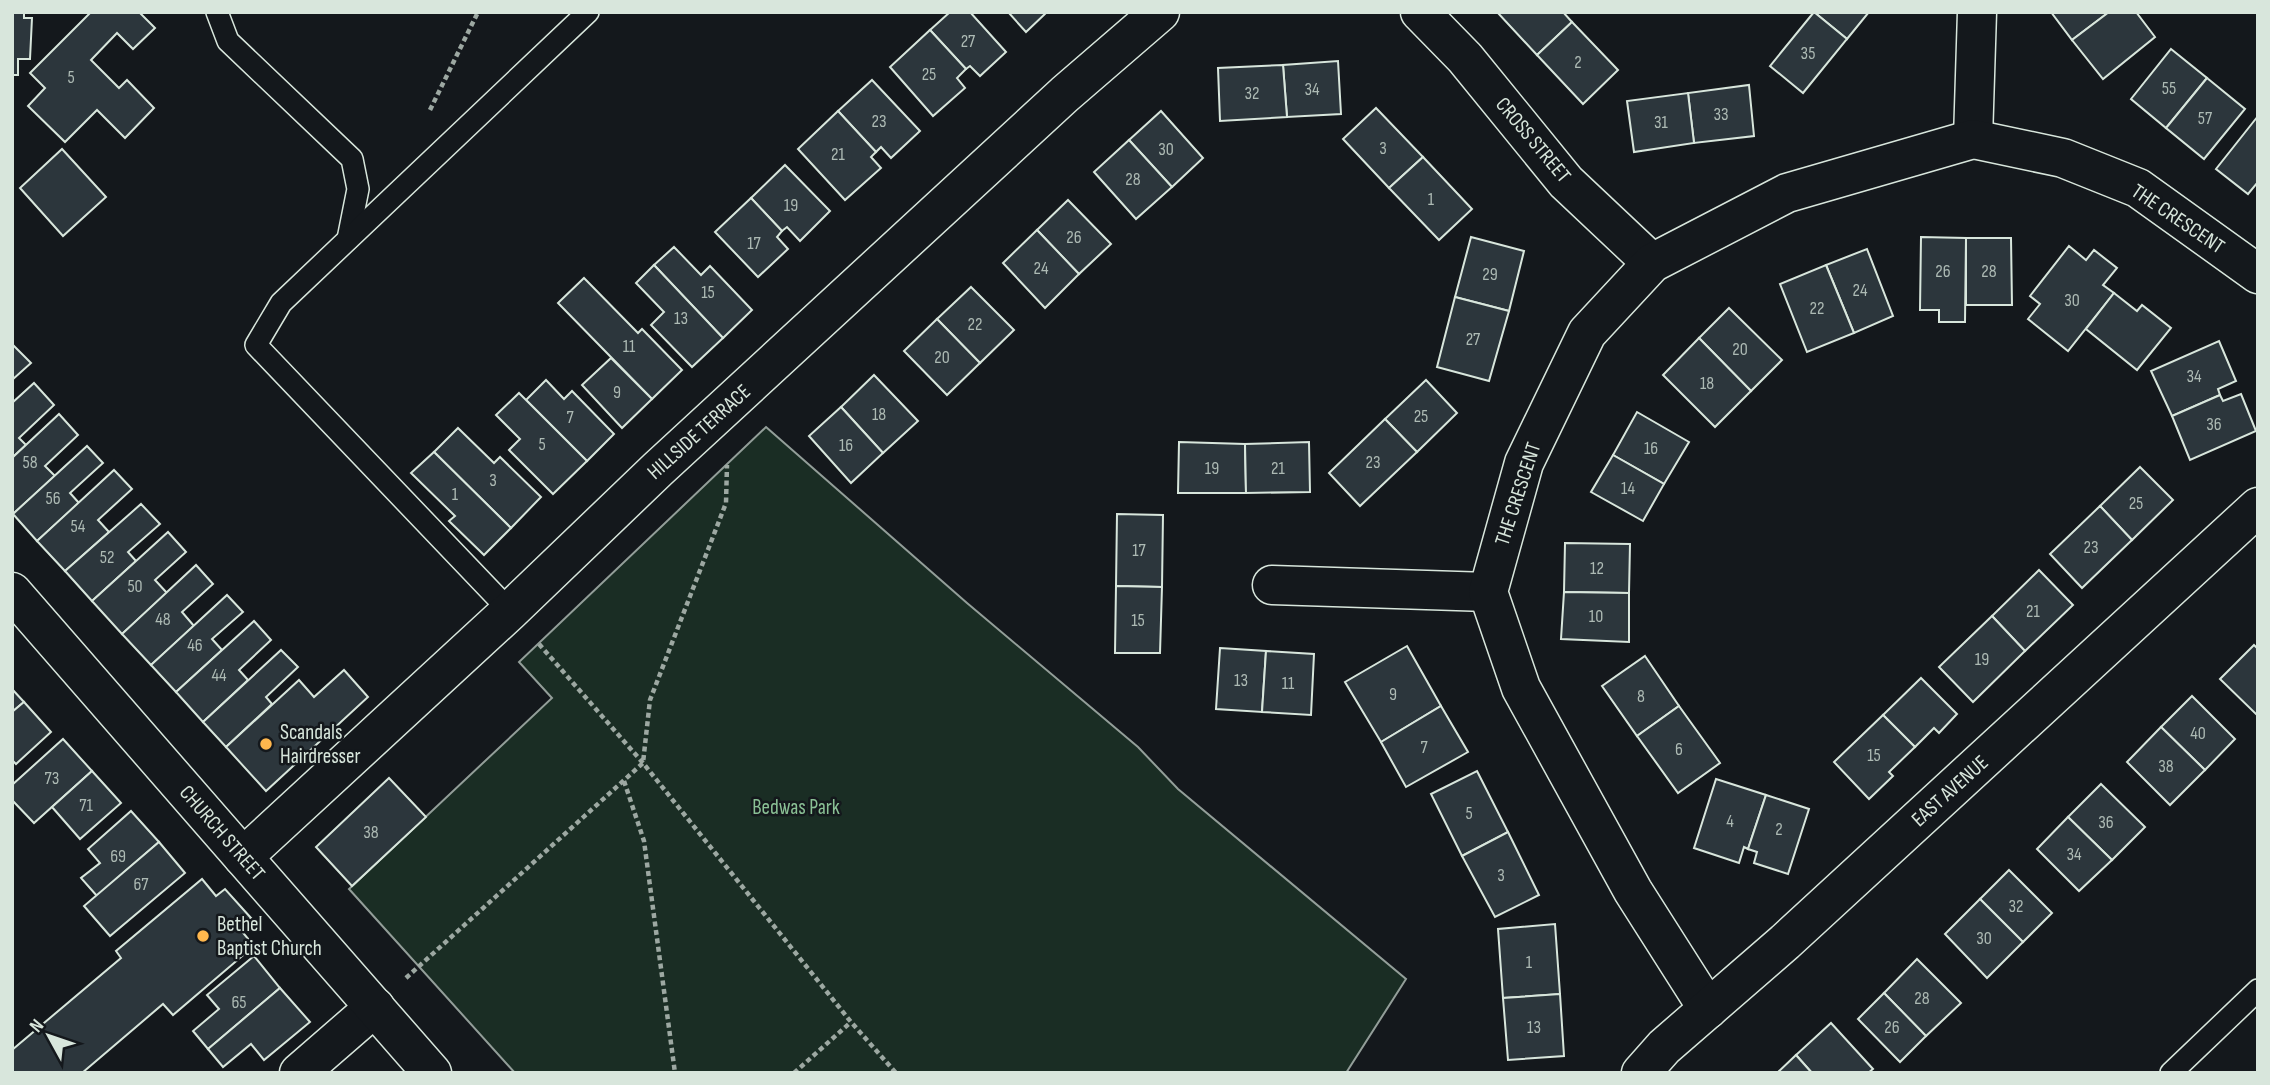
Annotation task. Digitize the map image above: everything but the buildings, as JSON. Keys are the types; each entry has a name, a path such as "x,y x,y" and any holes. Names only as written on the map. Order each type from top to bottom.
{"street":[{"name":"HILLSIDE TERRACE","path":"243,857 1065,94 1160,12"},
{"name":"CROSS STREET","path":"1420,12 1465,58 1566,182 1652,263"},
{"path":"1973,139 1977,12"},
{"name":"THE CRESCENT","path":"1488,592 1524,463 1587,333 1652,263 1787,193 1973,139 2063,158 2138,187 2258,274"},
{"name":"EAST AVENUE","path":"1641,1073 1664,1046 1927,813 2258,507"},
{"path":"1272,585 1488,592 1521,688 1633,891 1708,1009"},
{"name":"CHURCH STREET","path":"12,593 432,1073"},
{"path":"299,1073 375,1007"}],"lane":[{"path":"217,12 228,41 352,159 358,189 348,239"},
{"path":"510,611 256,345 281,303 588,12"},
{"path":"2171,1073 2258,990"}],"path":[{"path":"426,116 478,12"},
{"path":"375,1007 643,764 650,700 726,503 729,405"},
{"path":"510,611 643,764 851,1022 896,1073"},
{"path":"624,781 643,841 675,1073"},
{"path":"793,1073 851,1022"}],"green space":[{"name":"Bedwas Park","path":"766,427 967,603 1138,747 1178,789 1406,979 1346,1073 515,1073 349,889 552,698 519,662"}],"place":[{"name":"Scandals Hairdresser","path":"266,744"},
{"name":"Bethel Baptist Church","path":"203,936"}]}
